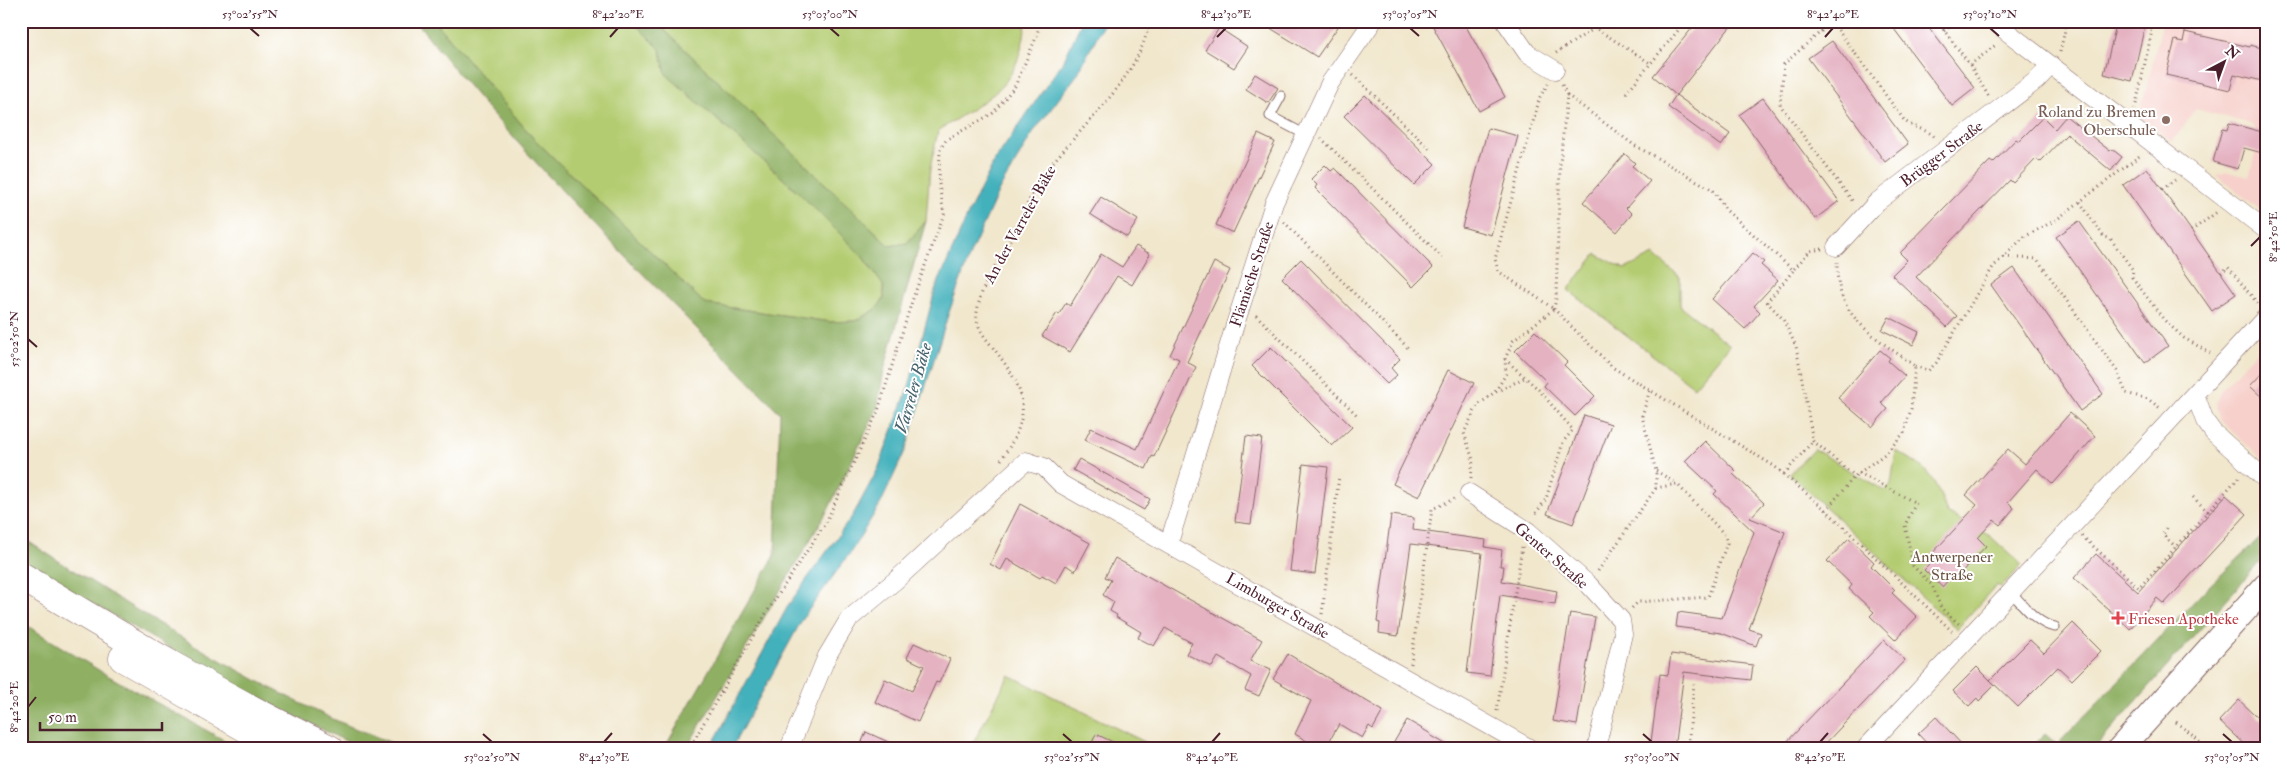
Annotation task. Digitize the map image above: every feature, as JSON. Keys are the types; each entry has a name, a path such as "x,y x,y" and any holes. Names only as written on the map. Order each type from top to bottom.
{"highway":[{"path":"21,576 105,627 278,724 330,749"},
{"path":"21,596 147,672 283,749"}],"main road":[{"path":"2120,749 2266,586"}],"street":[{"name":"Flämische Straße","path":"1169,543 1270,215 1330,83 1373,21"},
{"path":"1505,21 1528,53 1549,67"},
{"path":"1992,21 2266,230"},
{"name":"Brügger Straße","path":"1836,247 1877,202 2054,67"},
{"path":"1866,749 2225,361 2263,312"},
{"path":"2195,394 2205,421 2213,432 2266,480"},
{"name":"Limburger Straße","path":"789,749 827,656 849,619 896,580 1026,461 1044,467 1061,484 1169,543 1531,749"},
{"name":"Genter Straße","path":"1469,493 1525,528 1589,585 1620,620"},
{"path":"1596,749 1623,634 1620,620"}],"lane":[{"path":"1281,96 1270,116 1307,133"},
{"path":"2011,592 2048,627 2054,627"}],"path":[{"path":"689,749 765,615 826,522 878,411 912,301 944,214 940,184 940,150 946,140 993,113 1015,86 1036,40 1042,21"},
{"name":"An der Varreler Bäke","path":"1013,443 1024,414 1024,402 1012,377 980,332 976,314 984,284 1048,169 1136,63 1148,35 1149,21"},
{"path":"1597,21 1595,28 1566,46 1549,67 1495,259 1498,271 1554,309 1612,367 1720,432 1784,474 1967,638"},
{"path":"1626,93 1686,21"},
{"path":"1937,21 1970,65 1998,110"},
{"path":"1944,31 1957,21"},
{"path":"2054,67 2068,21"},
{"path":"2132,126 2154,21"},
{"path":"1864,216 1780,105 1784,64 1833,22 1904,120 1910,126 1931,133 1945,150"},
{"path":"1595,28 1650,63"},
{"path":"1970,65 2010,34"},
{"path":"1342,65 1432,151"},
{"path":"1549,67 1567,96 1634,145 1713,190 1728,210 1794,270"},
{"path":"1496,392 1506,374 1505,359 1513,341 1554,309 1556,298 1560,164 1567,96"},
{"path":"1307,133 1323,139 1444,259"},
{"path":"1855,476 1813,441 1796,346 1783,319 1767,302 1810,252 1836,247 1839,286 1845,302 1860,324 1915,366 1928,371 1936,364 1993,267 2024,237 2056,220 2117,175 2153,143"},
{"path":"2080,202 2104,237 2110,238 2132,270 2132,277 2164,320 2184,338 2225,361"},
{"path":"2191,231 2230,202"},
{"path":"1270,215 1284,222 1408,348"},
{"path":"2004,257 2038,259 2117,371 2126,393 2148,399 2173,418"},
{"path":"2221,273 2228,267 2263,312"},
{"path":"1241,305 1254,313 1358,416"},
{"path":"1492,726 1498,709 1525,528 1546,499 1563,442 1573,430 1526,377 1505,359"},
{"path":"1826,510 1855,476 1886,454 1904,433 1910,409 1915,366"},
{"path":"1409,680 1432,509 1469,493 1473,460 1464,433 1477,406 1496,392 1526,377"},
{"path":"1589,585 1656,488 1656,471 1642,416 1650,390"},
{"path":"1784,474 1813,441"},
{"path":"1620,620 1638,602 1708,598 1727,542 1725,535 1677,484 1656,471"},
{"path":"1859,473 1916,503 1905,525 1913,566 1932,586 1941,608 1967,638"},
{"path":"2072,527 2139,588 2242,474"},
{"path":"1318,628 1323,612 1339,476"},
{"path":"1656,488 1677,484"},
{"path":"2193,497 2208,512"},
{"path":"2166,528 2163,535 2176,548"},
{"path":"1688,749 1694,684"},
{"path":"2176,722 2197,739 2205,749"}],"shaded area":[{"name":"Roland zu Bremen Oberschule","path":"2163,21 2266,21 2266,214 2216,175 2228,172 2249,177 2260,134 2251,124 2196,109 2172,142 2139,116"},
{"path":"2266,341 2266,463 2220,420 2216,405 2220,391"}],"green space":[{"path":"416,21 435,21 533,138 705,304 831,322 855,321 875,310 884,299 883,285 862,256 797,191 666,74 660,49 632,21 655,21 890,246 907,243 926,221 884,370 877,409 828,510 686,749 664,749 775,555 780,413 546,174 501,124"},
{"path":"435,21 632,21 660,49 666,74 797,191 862,256 883,285 884,299 875,310 855,321 831,322 705,304 533,138"},
{"path":"655,21 1026,21 1017,62 1009,77 987,99 938,131 930,168 926,221 907,243 890,246"},
{"path":"1596,254 1625,269 1654,255 1680,277 1680,306 1730,345 1694,387 1568,290"},
{"name":"Antwerpener Straße","path":"1814,449 1885,491 1891,484 1896,451 1907,457 1923,469 1934,483 1947,513 1990,536 2022,565 2002,587 1996,585 1957,629 1790,474"},
{"path":"2266,533 2266,555 2094,749 2030,749 2045,734 2057,745 2208,587"},
{"path":"21,537 174,633 252,678 333,719 407,749 362,749 244,691 21,562"},
{"path":"21,622 105,674 240,749 28,749 21,744"},
{"path":"1009,675 1159,749 970,749"}],"water":[{"name":"Varreler Bäke","path":"1082,21 1105,21 1077,75 1035,130 1000,188 971,252 948,315 906,449 881,503 850,553 803,618 731,749 710,749 789,604 853,515 878,469 909,386 935,290 969,212 995,160 1064,60"}],"building":[{"path":"1259,21 1342,21 1317,57"},
{"path":"1430,21 1463,21 1505,97 1479,111"},
{"path":"1698,21 1735,21 1676,95 1653,76"},
{"path":"1888,21 1924,21 1975,88 1952,106"},
{"path":"2117,21 2146,21 2132,81 2104,74"},
{"path":"1219,28 1248,47 1234,68 1205,50"},
{"path":"2185,32 2266,49 2266,82 2234,74 2230,90 2166,75 2175,40 2183,42"},
{"path":"1832,41 1908,144 1885,162 1808,58"},
{"path":"1255,74 1278,88 1268,103 1246,89"},
{"path":"1365,95 1435,164 1414,185 1344,116"},
{"path":"1676,95 1730,134 1721,146 1668,107"},
{"path":"1763,98 1839,201 1815,219 1739,115"},
{"path":"2066,116 2110,151 2112,149 2122,157 2111,171 2067,134 2040,162 2036,159 2013,183 2010,180 1916,277 1957,316 1947,327 1892,275 1907,260 1900,253 1990,161 1993,163 2016,139 2019,141 2043,117 2055,129"},
{"path":"2229,123 2266,133 2266,154 2244,148 2238,169 2213,162 2222,129 2227,130"},
{"path":"1488,128 1518,136 1491,235 1462,227"},
{"path":"1258,134 1275,142 1233,233 1216,225"},
{"path":"1625,154 1635,163 1632,166 1650,181 1626,208 1632,214 1617,232 1583,202"},
{"path":"1325,165 1331,171 1335,168 1433,267 1413,287 1315,188 1317,185 1311,179"},
{"path":"2147,168 2236,294 2212,311 2123,185"},
{"path":"1101,197 1138,220 1127,237 1090,214"},
{"path":"2079,221 2168,346 2145,363 2056,237"},
{"path":"1136,246 1150,254 1132,285 1117,276 1070,352 1042,336 1066,303 1070,306 1101,254 1122,267"},
{"path":"1753,253 1764,262 1761,265 1778,280 1754,306 1760,312 1745,329 1712,299"},
{"path":"1301,259 1400,359 1391,368 1397,375 1387,384 1282,278"},
{"path":"1214,262 1230,270 1187,362 1196,367 1154,457 1152,456 1146,469 1085,440 1091,428 1137,449 1179,359 1170,355"},
{"path":"2014,268 2103,394 2080,411 1991,285"},
{"path":"1889,317 1919,332 1913,345 1882,330"},
{"path":"1535,331 1567,362 1564,365 1595,396 1575,416 1544,386 1547,382 1515,351"},
{"path":"1271,347 1352,427 1332,446 1252,366"},
{"path":"1880,350 1890,358 1888,361 1905,376 1881,403 1888,409 1872,427 1838,398"},
{"path":"2266,369 2266,401 2250,386"},
{"path":"1448,370 1474,383 1419,497 1393,484"},
{"path":"2070,413 2095,436 2053,484 2037,469 2008,502 2014,508 2000,525 1994,520 1978,538 1986,546 1954,580 1951,577 1942,587 1924,570 1933,561 1929,557 1977,505 1966,495 2008,449 2025,464"},
{"path":"1584,415 1611,424 1573,524 1547,514"},
{"path":"1246,436 1262,438 1251,524 1235,522"},
{"path":"1705,441 1736,471 1733,474 1764,503 1750,518 1785,532 1749,629 1761,633 1756,646 1721,633 1676,627 1678,612 1722,618 1754,532 1714,494 1717,491 1685,461"},
{"path":"1079,459 1150,499 1144,510 1073,470"},
{"path":"1303,464 1328,467 1315,574 1290,571"},
{"path":"2226,495 2247,514 2164,604 2157,598 2130,629 2074,578 2096,554 2138,592"},
{"path":"1020,504 1090,543 1075,571 1066,565 1056,583 1042,575 1040,578 1007,559 1001,570 990,564"},
{"path":"1391,515 1414,518 1413,530 1486,540 1485,547 1502,550 1500,566 1504,566 1502,581 1557,591 1555,604 1500,595 1490,676 1467,673 1482,553 1411,544 1398,636 1379,633 1380,623 1377,622"},
{"path":"1849,538 1874,562 1871,566 1895,590 1892,593 1917,617 1895,640 1870,616 1874,612 1849,589 1852,585 1827,561"},
{"path":"1115,558 1262,640 1250,661 1271,670 1259,696 1245,690 1251,676 1218,657 1212,667 1186,654 1192,643 1165,628 1154,646 1138,638 1141,632 1116,617 1117,615 1110,611 1114,602 1103,595 1111,580 1105,577"},
{"path":"1570,613 1595,617 1577,725 1553,721"},
{"path":"2073,623 2101,651 2072,680 2058,667 2018,707 1990,680 2030,640 2044,653"},
{"path":"1884,640 1905,660 1820,749 1780,749"},
{"path":"914,643 950,659 939,683 936,682 918,722 875,702 885,679 912,691 924,666 907,658"},
{"path":"1288,654 1383,711 1373,729 1369,726 1362,738 1339,724 1325,749 1320,749 1295,734 1311,701 1273,679"},
{"path":"1671,654 1753,665 1751,680 1684,672 1674,749 1650,749 1660,674 1668,675"},
{"path":"1977,667 1995,685 1979,701 1977,698 1969,706 1953,691"},
{"path":"2239,700 2266,725 2266,749 2249,749 2219,721"},
{"path":"1936,717 1966,749 1932,749 1918,734"},
{"path":"1407,720 1430,735 1454,749 1390,749"},
{"path":"866,732 904,749 859,749"},
{"path":"1096,734 1128,749 1089,749"}],"place":[{"name":"Roland zu Bremen Oberschule","path":"2166,120"},
{"name":"Friesen Apotheke","path":"2118,618"}]}
